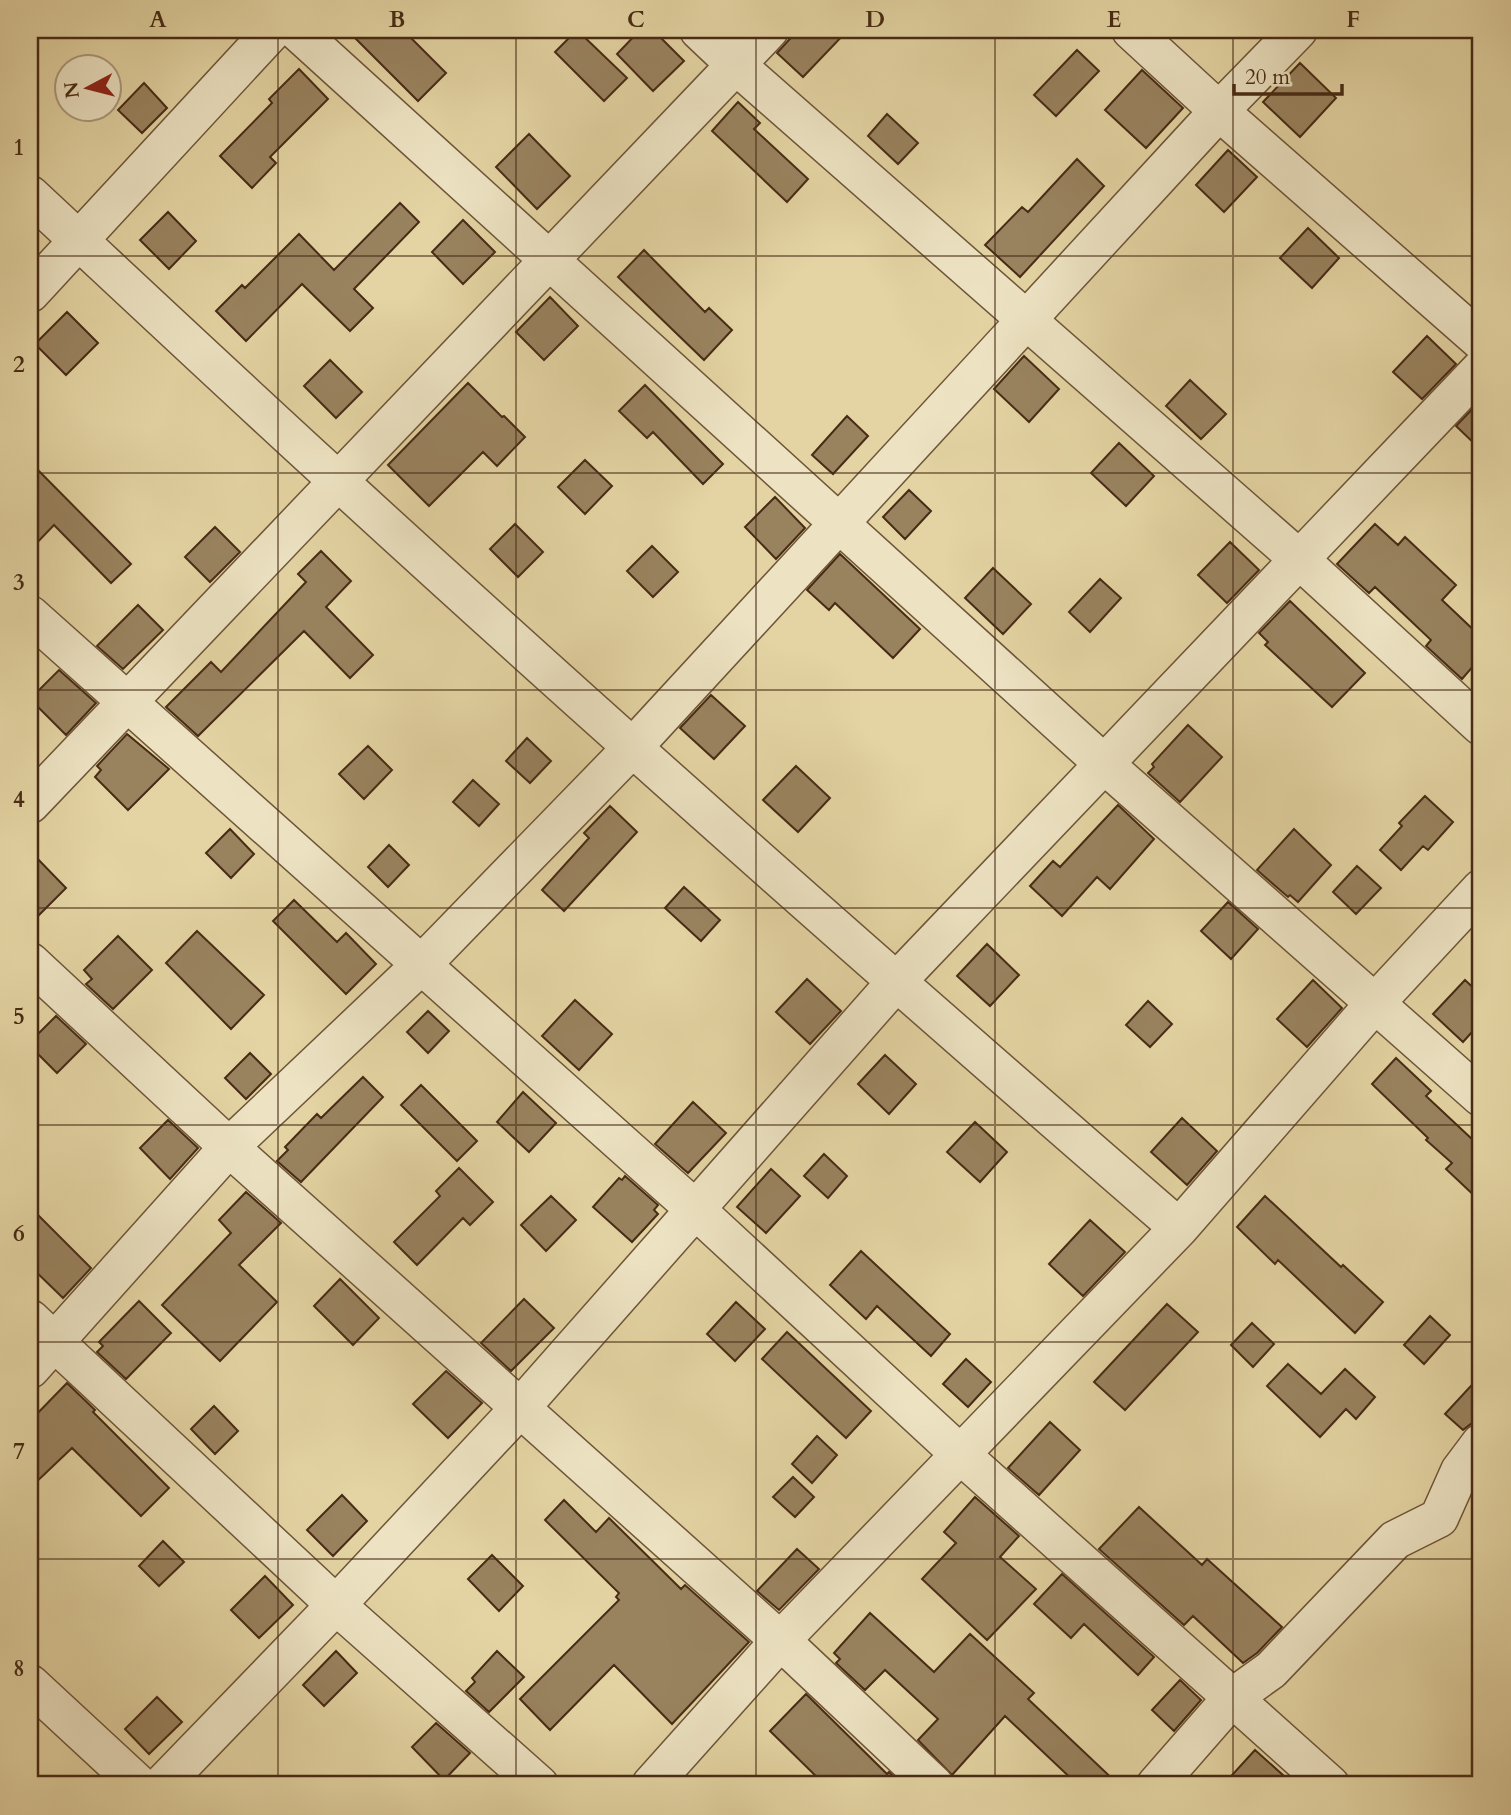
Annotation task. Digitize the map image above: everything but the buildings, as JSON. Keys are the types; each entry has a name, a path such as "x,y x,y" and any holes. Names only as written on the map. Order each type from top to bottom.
{"street":[{"path":"30,293 273,30"},
{"path":"296,30 1103,762 1481,1097"},
{"path":"699,30 1300,560 1481,726"},
{"path":"30,804 769,30"},
{"path":"1131,30 1481,341"},
{"path":"539,1785 38,1343 229,1147 422,964 633,747 1219,111 1298,30"},
{"path":"30,194 337,480 633,747 896,982 1179,1228"},
{"path":"162,1785 336,1605 521,1407 896,982 1103,762 1481,369"},
{"path":"30,615 696,1210 960,1454 1330,1785"},
{"path":"651,1785 779,1642 1179,1228 1376,1002 1481,889"},
{"path":"30,962 229,1147 795,1654 934,1785"},
{"path":"1156,1785 1232,1698 1271,1670 1395,1541 1439,1518 1460,1471 1481,1443"},
{"path":"30,1684 139,1785"}]}
